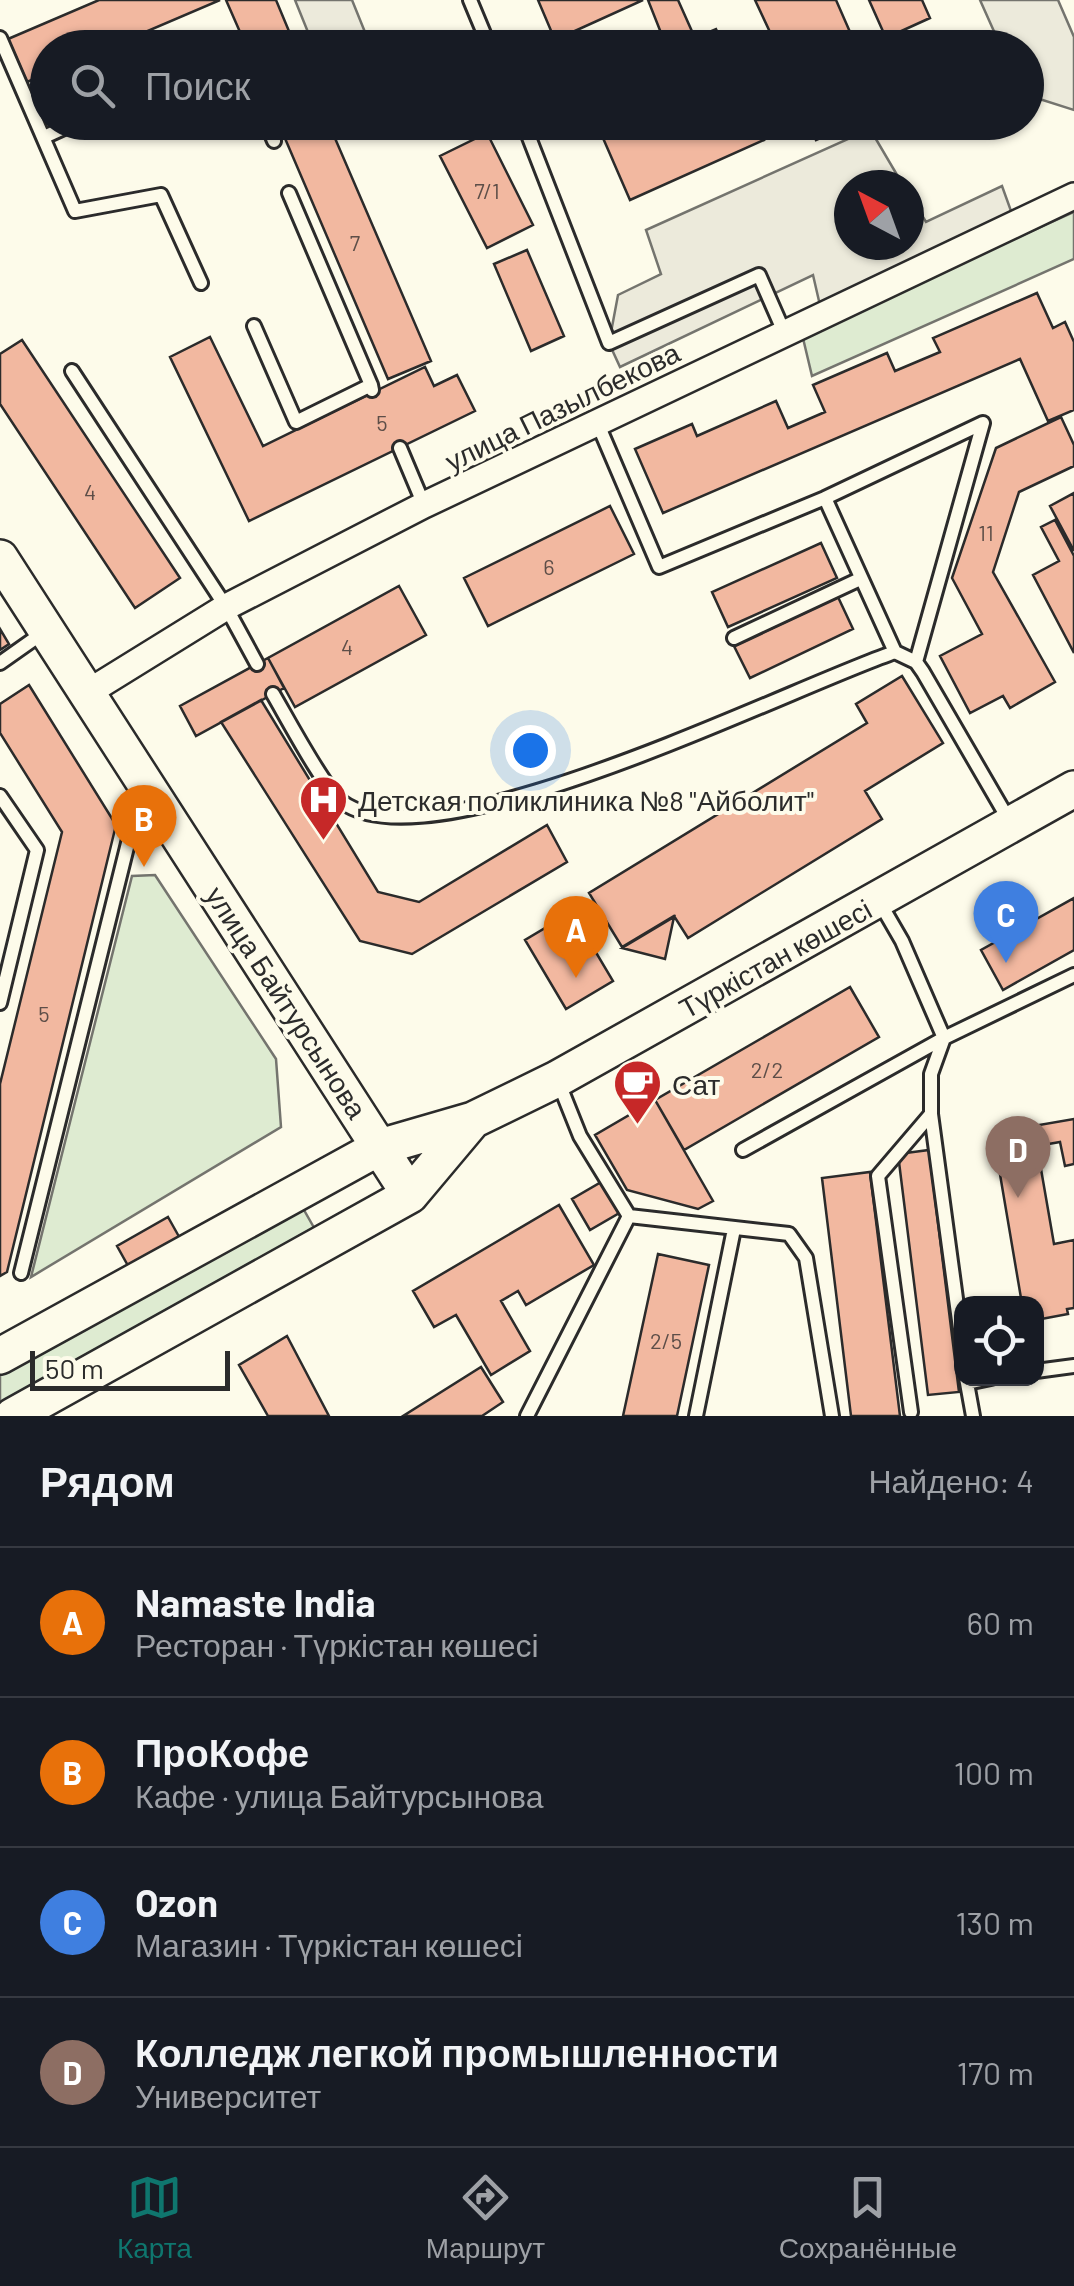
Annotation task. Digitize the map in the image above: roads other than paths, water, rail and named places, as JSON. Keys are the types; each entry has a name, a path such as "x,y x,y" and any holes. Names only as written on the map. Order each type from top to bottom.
{"main road":[{"name":"улица Байтурсынова","path":"0,558 410,1195"},
{"name":"Түркістан көшесі","path":"0,1356 380,1147 473,1120 557,1079 1074,789"},
{"name":"Түркістан көшесі","path":"13,1416 410,1195 473,1120"}],"street":[{"name":"улица Пазылбекова","path":"88,693 226,608 424,506 1074,196"}],"lane":[{"path":"470,0 482,30"},
{"path":"0,38 30,106"},
{"path":"45,140 75,211 162,194 201,283"},
{"path":"530,140 609,343 759,275 784,332"},
{"path":"254,326 296,422 372,389 289,193"},
{"path":"72,371 226,608 257,664"},
{"path":"597,422 659,567 825,498 983,423 916,662"},
{"path":"400,448 424,506"},
{"path":"825,498 895,652 916,662 1011,824"},
{"path":"734,638 860,580"},
{"path":"0,663 46,630"},
{"path":"272,694 340,802 362,811 413,818 523,799 895,652"},
{"path":"0,796 37,850 0,1003"},
{"path":"21,1273 136,811 156,797"},
{"path":"879,901 902,941 944,1038 931,1074 931,1114 956,1296"},
{"path":"742,1150 944,1038 1074,974"},
{"path":"557,1079 580,1136 629,1216"},
{"path":"911,1412 878,1176 931,1114"},
{"path":"629,1216 788,1234 799,1242 806,1258 832,1416"},
{"path":"527,1416 629,1216"},
{"path":"696,1416 734,1229"},
{"path":"1044,1371 1074,1366"},
{"path":"967,1386 973,1416"}],"place":[{"name":"Детская поликлиника №8 \"Айболит\"","path":"323,842"},
{"name":"ПроКофе","path":"144,867"},
{"name":"Ozon","path":"1006,963"},
{"name":"Namaste India","path":"576,978"},
{"name":"Сат","path":"637,1126"},
{"name":"Колледж легкой промышленности","path":"1018,1198"}]}
